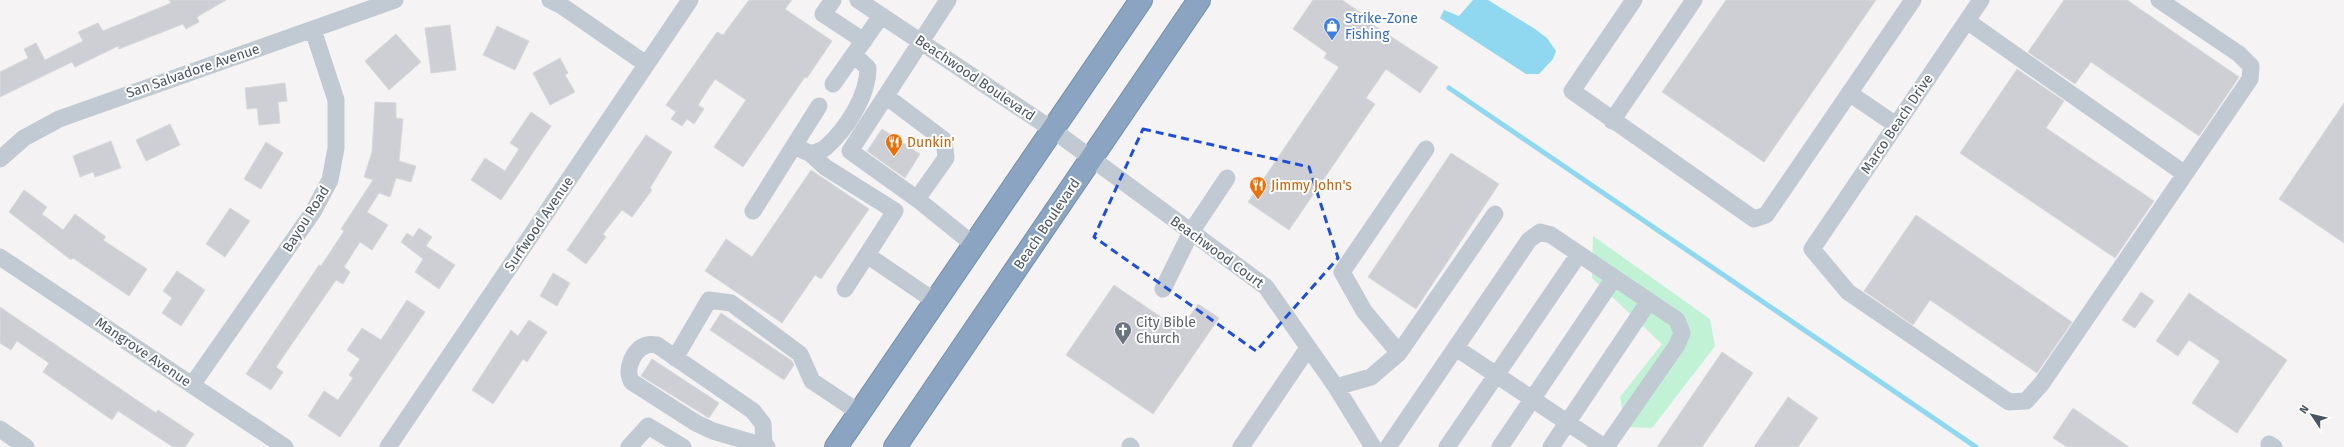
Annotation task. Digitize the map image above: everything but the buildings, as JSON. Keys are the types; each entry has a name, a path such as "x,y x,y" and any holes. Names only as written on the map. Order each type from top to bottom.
{"highway":[{"path":"836,447 1141,0"},
{"name":"Beach Boulevard","path":"895,447 1199,0"}],"street":[{"name":"San Salvadore Avenue","path":"0,159 24,138 59,119 395,0"},
{"path":"550,0 562,6 646,64"},
{"name":"Surfwood Avenue","path":"388,447 690,0"},
{"path":"811,154 824,150 839,132 855,109 868,82 868,68 859,48 823,14 833,0"},
{"name":"Beachwood Boulevard","path":"858,0 1053,130 1091,159"},
{"path":"948,0 850,151 917,199 974,245"},
{"path":"1634,0 1572,91 1612,121 1754,219 1766,215 1914,0"},
{"path":"1612,121 1694,0"},
{"name":"Marco Beach Drive","path":"1981,0 1812,249 1848,292 2009,402 2026,401 2042,383 2185,174"},
{"path":"1967,21 2185,174 2250,79 2251,66 2239,54 2159,0"},
{"path":"833,84 882,16"},
{"name":"Bayou Road","path":"192,385 313,212 330,180 336,148 336,100 313,30"},
{"path":"1849,93 1896,125"},
{"path":"886,97 944,140 946,158 917,199"},
{"path":"753,211 819,106"},
{"path":"794,146 811,154 825,167 895,211 844,289"},
{"path":"1399,353 1364,311 1342,272 1426,149"},
{"name":"Beachwood Court","path":"1091,159 1266,287 1336,387 1373,447"},
{"path":"1162,289 1191,232 1227,178"},
{"path":"1336,387 1371,377 1399,353 1495,214"},
{"path":"1388,447 1529,240 1540,232 1551,235 1677,320 1682,333 1677,345 1605,447 1456,348"},
{"path":"1447,447 1579,254"},
{"path":"867,255 936,302"},
{"name":"Mangrove Avenue","path":"0,257 286,447"},
{"path":"1500,447 1614,278"},
{"path":"676,358 709,300 731,303 800,354 812,381 860,413"},
{"path":"1551,447 1649,301"},
{"path":"647,345 657,345 753,411 763,424 766,446 714,431 696,423 656,399 632,382 628,377 629,366 636,353 647,345"},
{"path":"1241,447 1308,348"},
{"path":"629,447 648,426 683,447"},
{"path":"0,429 26,447"}],"highlighted area":[{"path":"1143,129 1309,167 1338,258 1256,351 1094,237"}],"green space":[{"path":"1593,236 1710,319 1715,346 1652,428 1625,427 1620,397 1662,344 1592,278"}],"water":[{"path":"1473,0 1488,0 1535,29 1547,38 1556,51 1553,59 1539,74 1526,74 1440,18 1444,10 1459,16"}],"waterway":[{"path":"1449,88 1976,447"}],"place":[{"name":"Strike-Zone Fishing","path":"1332,41"},
{"name":"Dunkin'","path":"894,157"},
{"name":"Jimmy John's","path":"1258,200"},
{"name":"City Bible Church","path":"1123,345"}]}
